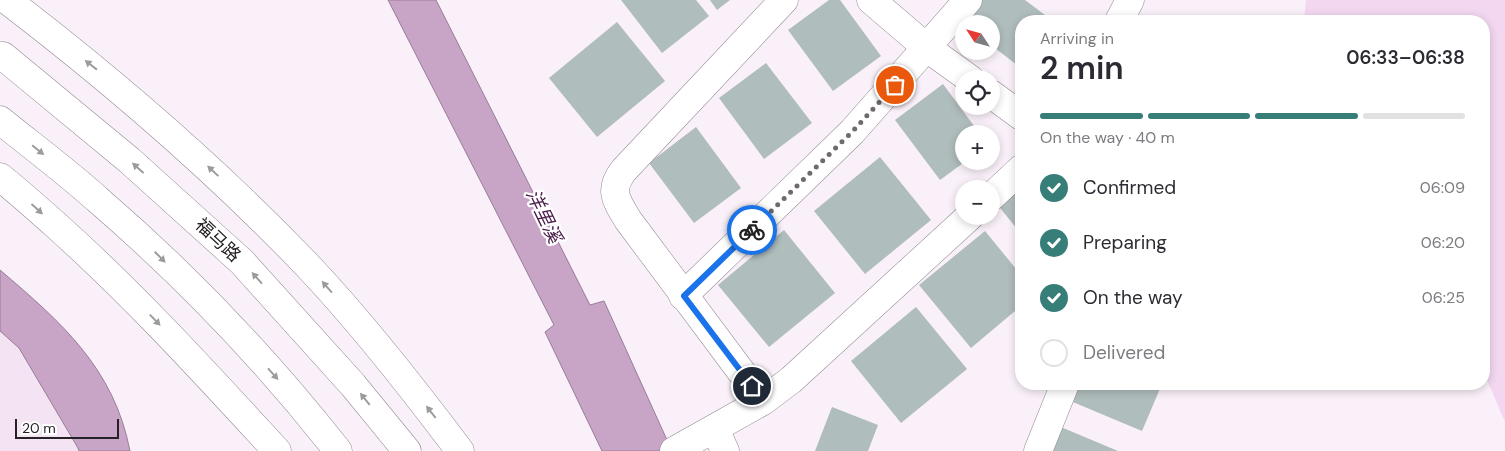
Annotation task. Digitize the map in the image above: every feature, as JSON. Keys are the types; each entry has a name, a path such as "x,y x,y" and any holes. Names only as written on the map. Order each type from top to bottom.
{"main road":[{"path":"7,0 98,70 217,175 308,266 347,310 385,354 460,451"},
{"path":"764,401 628,220 618,203 614,190 616,180 784,0"},
{"path":"871,0 927,48 958,70"},
{"path":"684,296 852,132 968,0"},
{"path":"1122,15 1130,0"},
{"name":"福马路","path":"3,56 129,160 242,262 353,385 406,451"},
{"path":"1000,101 1015,112"},
{"path":"0,120 97,199 210,306 313,420 338,451"},
{"path":"1000,189 1015,175"},
{"path":"0,177 131,295 277,451"},
{"path":"676,450 720,440 791,380 960,225"},
{"path":"1038,451 1063,390"}],"shaded area":[{"path":"1306,0 1505,0 1505,422 1490,387 1490,15 1305,15"},
{"path":"0,331 19,348 79,451 0,451"}],"water":[{"name":"洋里溪","path":"388,0 436,0 590,305 604,301 672,451 602,451 545,332 554,325"},
{"path":"0,270 64,328 98,371 112,395 130,451 79,451 19,348 0,331"}],"building":[{"path":"621,0 696,0 709,16 662,53"},
{"path":"710,0 730,0 717,10"},
{"path":"829,0 840,0 881,56 833,91 788,30"},
{"path":"978,0 1025,0 1045,15 1015,15 1015,63 1000,52 1000,15 969,15"},
{"path":"617,22 665,81 597,137 549,78"},
{"path":"766,63 812,123 764,159 719,98"},
{"path":"943,84 955,100 955,115 966,115 973,125 955,125 955,169 940,180 895,120"},
{"path":"696,127 741,188 694,223 649,163"},
{"path":"880,157 931,220 865,274 814,211"},
{"path":"1015,189 1015,226 1000,208 1000,202"},
{"path":"784,230 835,293 769,347 718,285"},
{"path":"985,231 1015,268 1015,311 971,348 919,285"},
{"path":"916,307 967,369 901,423 851,361"},
{"path":"1072,390 1159,390 1142,431 1068,400"},
{"path":"832,407 878,425 868,451 815,451"},
{"path":"1056,425 1118,451 1045,451"}],"way so far":[{"path":"752,230 852,132 895,85"}],"route":[{"path":"752,230 684,296 752,386"}]}
